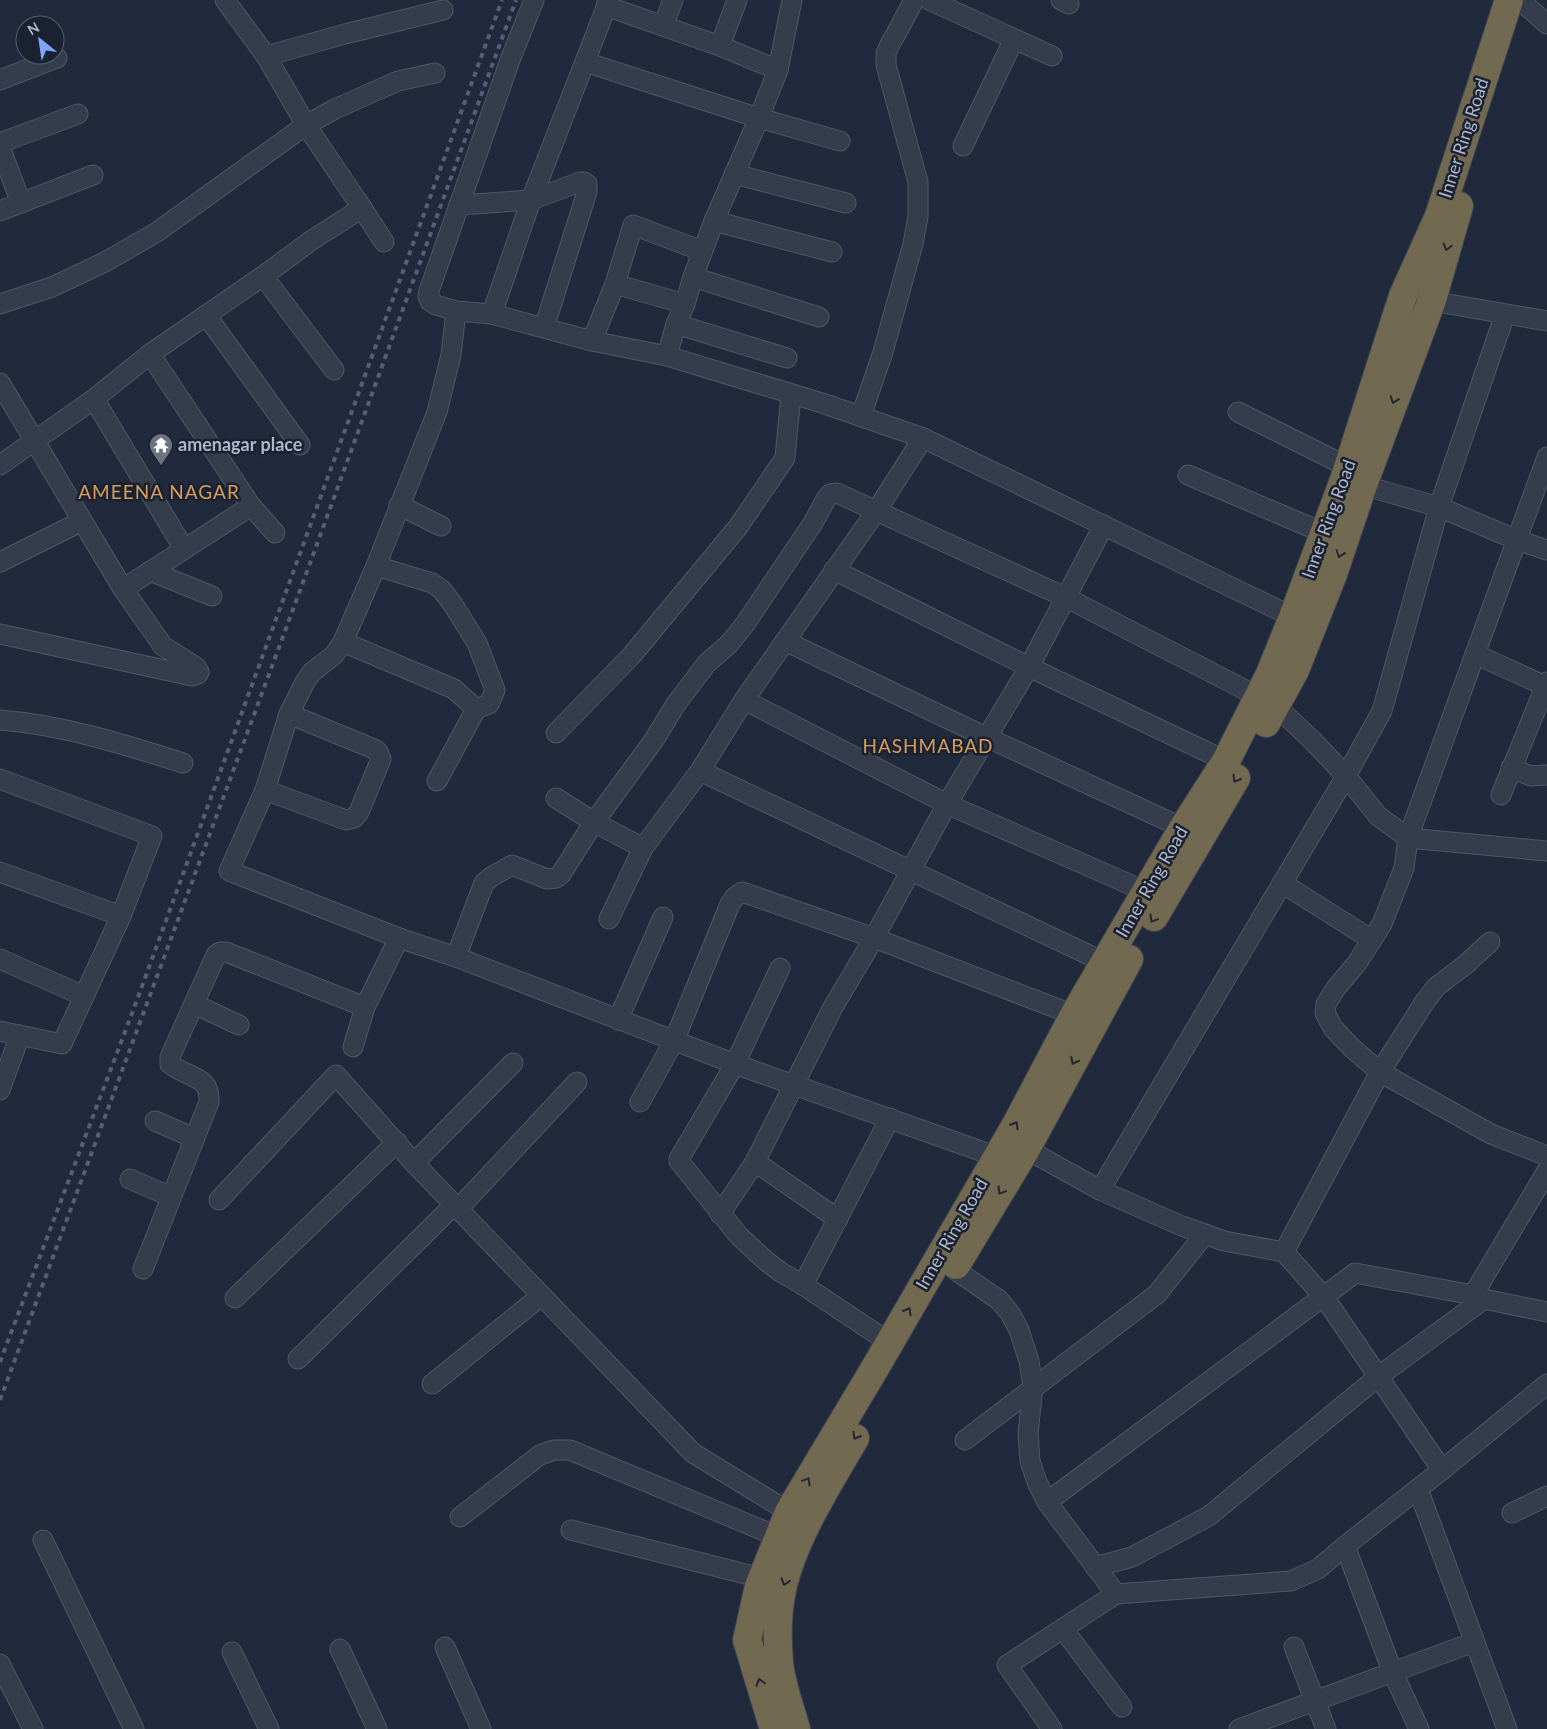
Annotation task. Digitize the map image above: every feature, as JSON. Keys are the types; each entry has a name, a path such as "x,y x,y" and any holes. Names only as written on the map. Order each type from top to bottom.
{"highway":[{"name":"Inner Ring Road","path":"774,1729 747,1640 762,1578 789,1512 890,1342 1013,1156 1074,1015 1184,828 1267,701 1295,670 1330,582 1352,477 1403,296 1439,216 1519,1"},
{"name":"Inner Ring Road","path":"796,1729 779,1664 778,1641 782,1589 794,1550 830,1481 954,1269 1013,1156 1241,770 1267,701 1293,617 1324,533 1352,477 1432,300 1519,1"}],"street":[{"path":"534,0 510,60 459,205 428,296 430,301 436,305 456,311 492,314 592,341 667,356 861,416 923,438 1293,617"},
{"path":"663,26 673,0"},
{"path":"720,46 736,0"},
{"path":"667,356 676,324 685,304 714,220 778,70 792,0"},
{"path":"861,416 883,352 913,244 918,216 918,182 886,65 886,53 890,42 914,0"},
{"path":"929,0 1052,56"},
{"path":"1519,1 1547,24"},
{"path":"232,2 306,125 384,242"},
{"path":"492,314 531,200 607,3 778,70"},
{"path":"266,56 443,10"},
{"path":"963,146 1014,40"},
{"path":"585,62 759,118 840,141"},
{"path":"0,80 39,65"},
{"path":"0,304 52,287 105,262 157,232 306,125 335,109 398,81 435,73"},
{"path":"0,143 78,114"},
{"path":"0,147 21,203"},
{"path":"734,174 846,203"},
{"path":"0,211 93,175"},
{"path":"459,205 531,200 584,182 588,188 544,328"},
{"path":"0,465 94,399 150,354 312,240 362,208"},
{"path":"714,220 832,252"},
{"path":"592,341 616,284 633,225 702,251"},
{"path":"263,276 334,370"},
{"path":"693,277 819,317"},
{"path":"616,284 685,304"},
{"path":"1403,296 1547,321"},
{"path":"456,311 451,355 437,412 376,566 343,642 334,656 312,672 289,714 265,790 229,871 399,938 456,957 794,1086 1013,1156 1100,1190 1182,1226 1224,1241 1284,1252 1324,1296 1442,1470"},
{"path":"1100,1190 1346,776 1382,711 1439,507 1505,314"},
{"path":"206,315 300,445"},
{"path":"676,324 786,358"},
{"path":"150,354 252,506 275,532"},
{"path":"0,383 36,440 123,589 163,646 196,667 198,674 192,676 0,634"},
{"path":"556,733 632,654 738,527 785,458 792,394"},
{"path":"94,399 184,549"},
{"path":"1238,412 1352,477 1439,507 1517,540 1547,550"},
{"path":"609,918 643,848 700,771 744,700 877,510 923,438"},
{"path":"1547,457 1408,838 1404,868 1382,924 1357,963 1336,988 1326,1004 1326,1013 1333,1028 1380,1072 1492,1134 1547,1156"},
{"path":"1188,475 1324,533"},
{"path":"456,957 484,883 491,876 512,866 547,879 556,878 561,874 594,822 654,740 676,704 707,663 729,644 745,624 813,522 826,499 830,494 838,493 1065,597 1267,701 1313,741 1346,776 1378,816 1408,838 1547,851"},
{"path":"399,505 441,526"},
{"path":"123,589 252,506"},
{"path":"0,562 82,521"},
{"path":"720,1214 755,1162 832,1009 874,938 947,804 1029,667 1104,525"},
{"path":"376,566 432,583 442,590 477,643 495,690 489,704 476,709 437,781"},
{"path":"834,570 1029,667 1226,761"},
{"path":"150,571 212,596"},
{"path":"785,641 986,737 1184,828"},
{"path":"343,642 454,689 476,709"},
{"path":"1475,654 1546,684 1501,795"},
{"path":"744,700 947,804 1147,892"},
{"path":"265,790 346,820 354,818 359,812 381,759 378,752 374,749 289,714"},
{"path":"0,720 30,723 93,735 183,762"},
{"path":"1511,768 1531,776 1547,775"},
{"path":"700,771 1106,963"},
{"path":"0,780 152,836 121,916 62,1044 0,1031"},
{"path":"556,798 594,822 643,848"},
{"path":"0,872 121,916"},
{"path":"1282,884 1372,940"},
{"path":"640,1102 674,1040 730,904 738,894 746,892 874,938 1074,1015"},
{"path":"618,1020 664,917"},
{"path":"353,1047 365,1007 399,938"},
{"path":"1284,1252 1380,1072 1424,1003 1436,987 1465,965 1490,942"},
{"path":"144,1269 209,1102 210,1093 207,1085 197,1078 178,1071 170,1064 170,1057 216,955 220,952 231,954 365,1007"},
{"path":"0,959 84,996"},
{"path":"780,968 736,1064 679,1158 681,1164 738,1236 766,1261 890,1342"},
{"path":"194,1004 239,1025"},
{"path":"0,1090 20,1035"},
{"path":"414,1163 513,1063"},
{"path":"219,1200 336,1075 414,1163 692,1453 789,1512"},
{"path":"298,1359 456,1207 577,1082"},
{"path":"803,1285 890,1118"},
{"path":"155,1122 194,1138"},
{"path":"235,1298 397,1142"},
{"path":"755,1162 838,1219"},
{"path":"1095,1567 1132,1557 1209,1516 1478,1297 1547,1171"},
{"path":"130,1179 171,1197"},
{"path":"965,1440 1157,1294 1205,1234"},
{"path":"954,1269 999,1300 1019,1330 1029,1361 1033,1387 1028,1433 1030,1461 1037,1482 1047,1502 1116,1594"},
{"path":"1047,1502 1355,1273 1541,1310 1547,1294"},
{"path":"432,1384 541,1296"},
{"path":"1052,1729 1007,1665 1116,1594 1291,1580 1318,1569 1547,1384"},
{"path":"460,1517 540,1455 554,1450 570,1450 779,1537"},
{"path":"1418,1489 1507,1729"},
{"path":"1512,1513 1547,1496"},
{"path":"571,1530 762,1578"},
{"path":"43,1540 134,1729"},
{"path":"1345,1546 1393,1673 1419,1729"},
{"path":"1063,1628 1122,1707"},
{"path":"1239,1729 1474,1642"},
{"path":"444,1647 482,1729"},
{"path":"1294,1647 1326,1729"},
{"path":"340,1649 377,1729"},
{"path":"232,1652 269,1729"},
{"path":"0,1664 33,1729"}],"railway":[{"path":"0,1362 137,1000 502,0"},
{"path":"0,1400 298,596 516,0"}],"place":[{"name":"amenagar place","path":"161,466"}],"district":[{"name":"AMEENA NAGAR","path":"159,492"},
{"name":"HASHMABAD","path":"928,746"}]}
